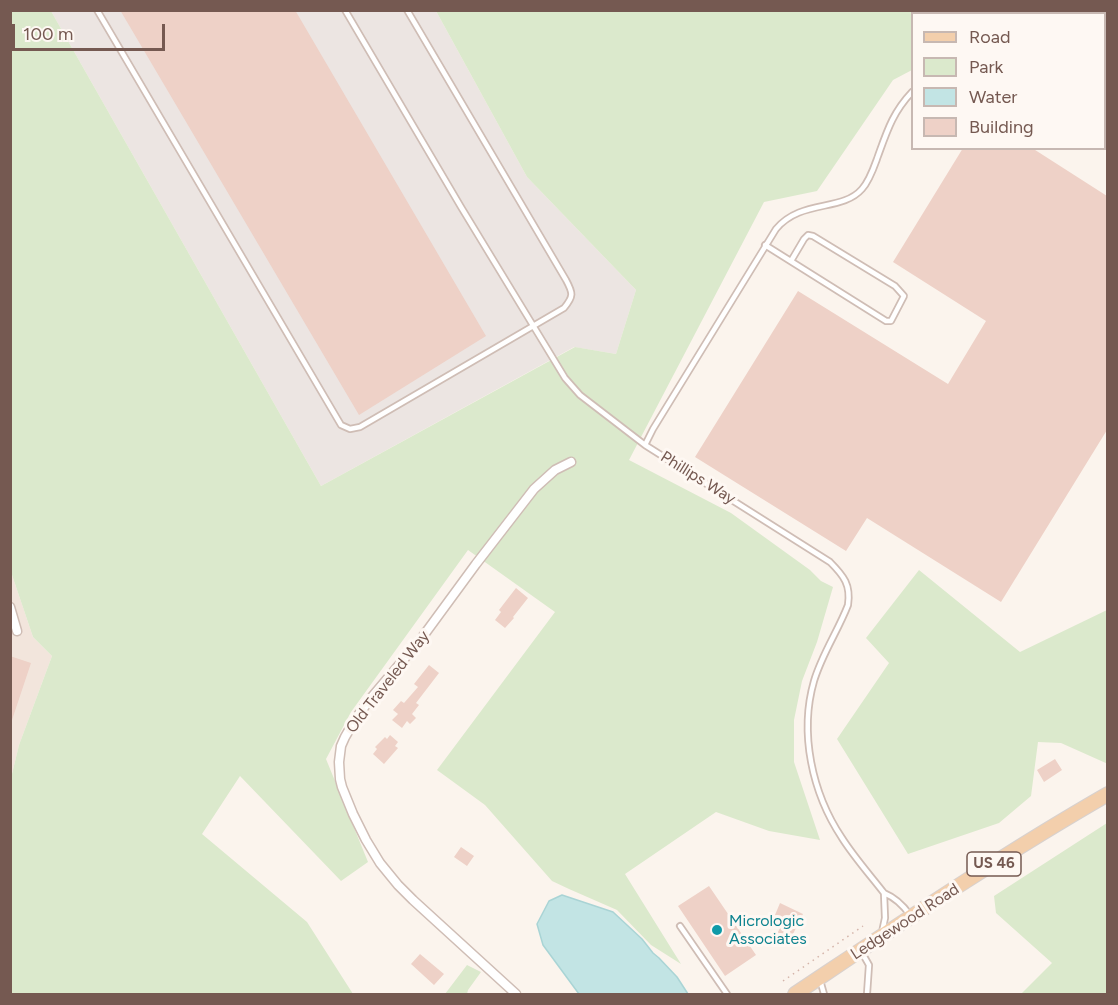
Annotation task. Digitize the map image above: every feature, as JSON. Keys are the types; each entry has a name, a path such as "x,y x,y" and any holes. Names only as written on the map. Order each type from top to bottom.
{"main road":[{"name":"Ledgewood Road","path":"795,994 881,936 1107,794"}],"street":[{"name":"Old Traveled Way","path":"516,994 413,900 380,863 362,832 342,788 339,762 345,737 371,698 421,639 534,489 555,470 571,462"},
{"path":"10,607 17,631"}],"lane":[{"path":"97,10 341,425 350,429 360,427 564,308 572,300 572,291 406,10"},
{"path":"345,10 565,378 580,394 645,445"},
{"name":"Phillips Way","path":"911,93 893,116 862,190 844,201 807,209 780,224 765,245 645,445 830,562 845,579 849,595 848,605 814,680 809,712 809,752 816,783 830,817 842,838 884,893 900,902 911,917"},
{"path":"765,245 886,321 891,321 904,296 895,286 813,236 808,235 804,239 791,261"},
{"path":"881,936 885,918 884,893"},
{"path":"680,926 728,994"},
{"path":"861,950 869,965 867,994"},
{"path":"820,978 824,994"}],"path":[{"path":"783,981 863,927"}],"shaded area":[{"path":"51,11 436,11 527,177 636,290 616,354 574,347 321,486"},
{"path":"11,572 33,637 52,656 19,745 11,778"}],"green space":[{"path":"11,11 51,11 321,486 575,347 616,354 636,290 527,177 436,11 1107,11 1107,56 1106,12 911,12 911,71 893,80 817,191 764,202 629,460 731,513 810,570 821,581 833,587 817,642 802,681 794,720 794,762 820,840 769,831 716,812 625,874 681,964 651,945 617,910 552,881 485,805 437,770 555,612 468,550 351,712 326,759 368,862 341,881 240,776 202,834 307,922 353,994 11,994 11,778 19,745 52,656 33,637 11,572"},
{"path":"919,570 1020,652 1107,610 1108,764 1061,743 1038,742 1031,796 999,823 908,854 837,739 889,663 866,638"},
{"path":"1107,823 1107,994 1021,994 1052,963 996,913 994,896"},
{"path":"467,965 481,972 467,994 445,994"}],"water":[{"path":"562,895 613,912 677,977 688,994 579,994 543,945 537,924 549,901"}],"building":[{"path":"120,10 295,10 486,336 359,415"},
{"path":"962,150 1035,150 1107,196 1107,430 1001,602 867,518 846,551 695,457 798,291 948,384 986,321 893,262"},
{"path":"516,588 528,598 505,628 495,620 501,612 499,610"},
{"path":"10,656 31,663 12,720 10,720"},
{"path":"429,665 439,673 416,703 419,705 412,714 416,718 410,724 407,721 402,728 392,720 398,714 393,710 401,701 404,703 418,687 414,684"},
{"path":"390,735 398,742 395,746 398,748 384,764 373,754 377,749 375,747"},
{"path":"1055,759 1062,770 1044,782 1037,770"},
{"path":"461,847 474,856 467,866 454,857"},
{"name":"Micrologic Associates","path":"709,886 756,955 725,976 678,906"},
{"path":"780,903 803,914 788,944 775,938 781,926 776,924 780,917 775,915"},
{"path":"420,954 444,974 434,985 411,964"}],"place":[{"name":"Micrologic Associates","path":"717,930"}]}
